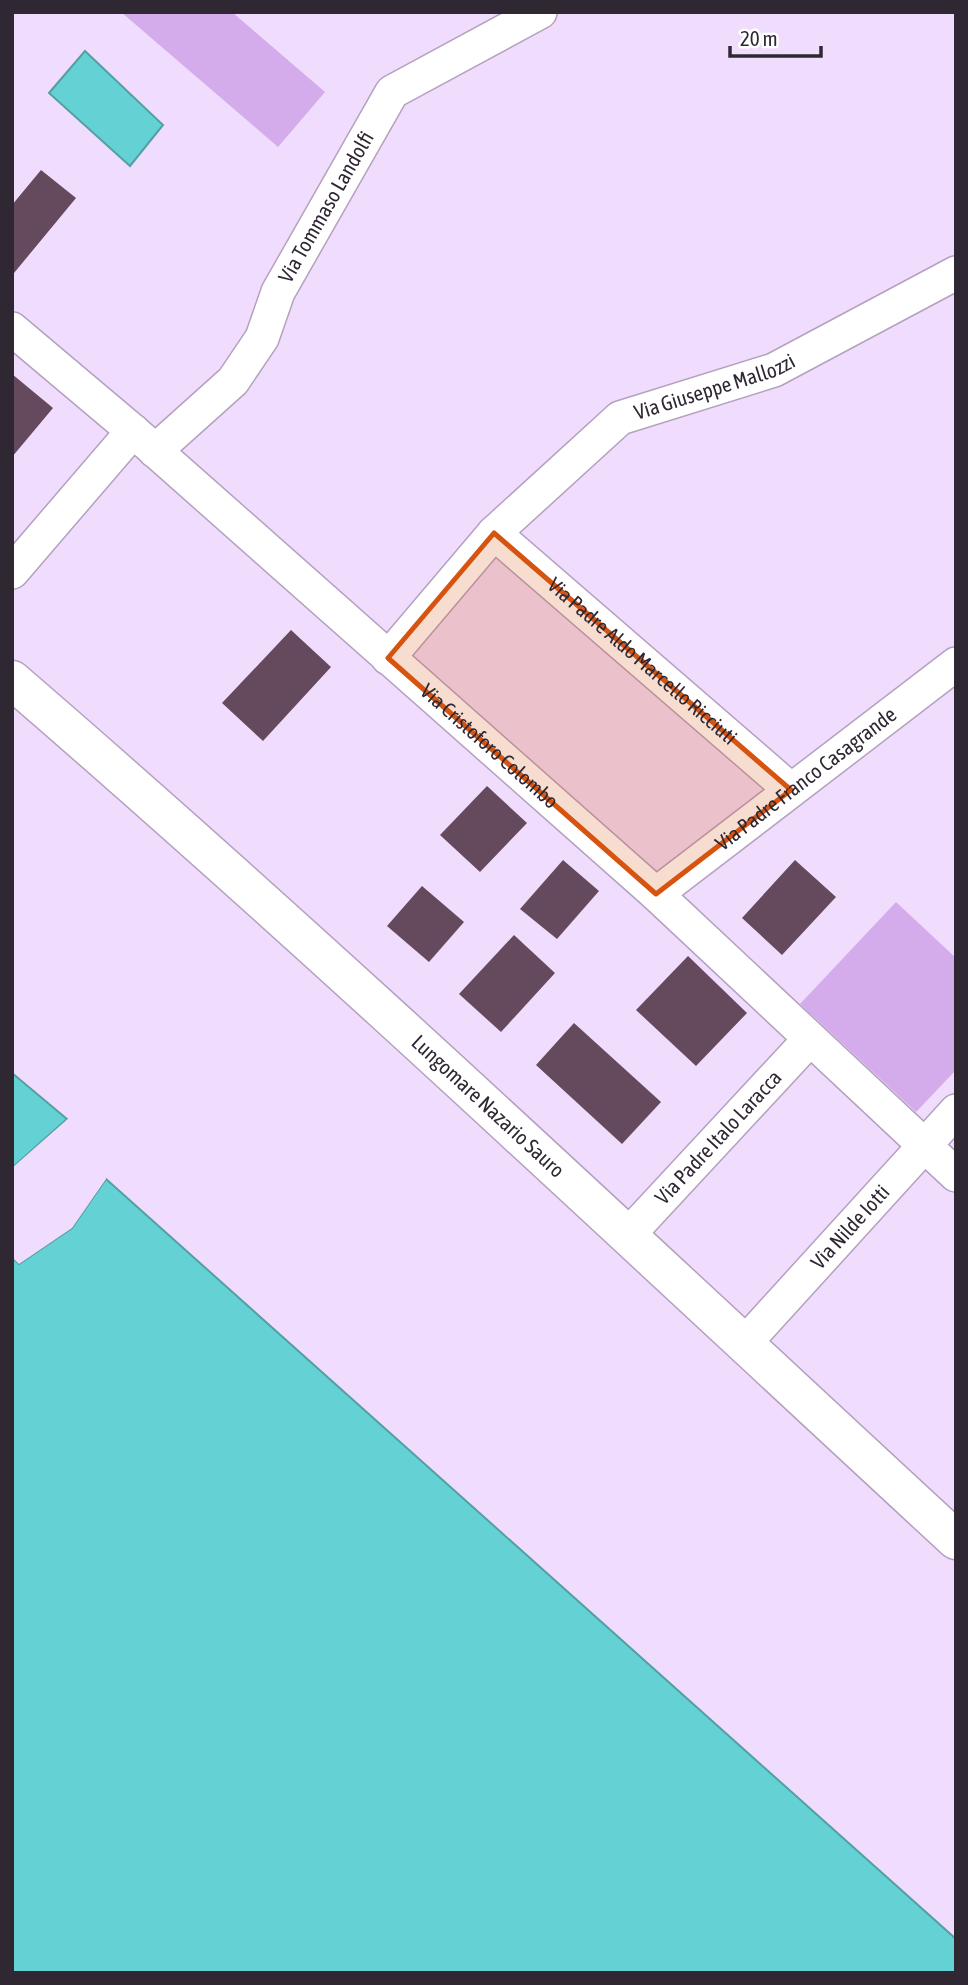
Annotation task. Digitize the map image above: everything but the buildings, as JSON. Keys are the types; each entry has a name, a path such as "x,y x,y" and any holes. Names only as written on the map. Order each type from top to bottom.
{"street":[{"name":"Via Tommaso Landolfi","path":"12,572 144,441 233,381 262,338 278,292 392,92 540,12"},
{"name":"Via Giuseppe Mallozzi","path":"388,658 494,533 620,418 774,370 956,273"},
{"name":"Via Cristoforo Colombo","path":"12,329 144,441 656,894 956,1175"},
{"name":"Via Padre Aldo Marcello Ricciuti","path":"494,533 791,790"},
{"name":"Via Padre Franco Casagrande","path":"656,894 956,664"},
{"name":"Lungomare Nazario Sauro","path":"12,680 176,821 956,1539"},
{"name":"Via Padre Italo Laracca","path":"628,1235 810,1039"},
{"name":"Via Nilde Iotti","path":"744,1344 956,1111"}],"highlighted area":[{"path":"494,533 791,790 656,894 388,658"}],"shaded area":[{"path":"121,12 232,12 325,92 278,147"},
{"path":"85,51 163,125 130,166 49,93"},
{"path":"896,902 956,958 956,1070 916,1112 800,1004"},
{"path":"12,1073 67,1119 12,1168"},
{"path":"106,1179 956,1939 956,1973 12,1973 12,1257 19,1264 72,1228"}],"pier":[{"path":"70,1117 69,1122 12,1171 12,1168"},
{"path":"106,1176 72,1228 19,1264 12,1257 12,1253 20,1260 69,1226"}]}
